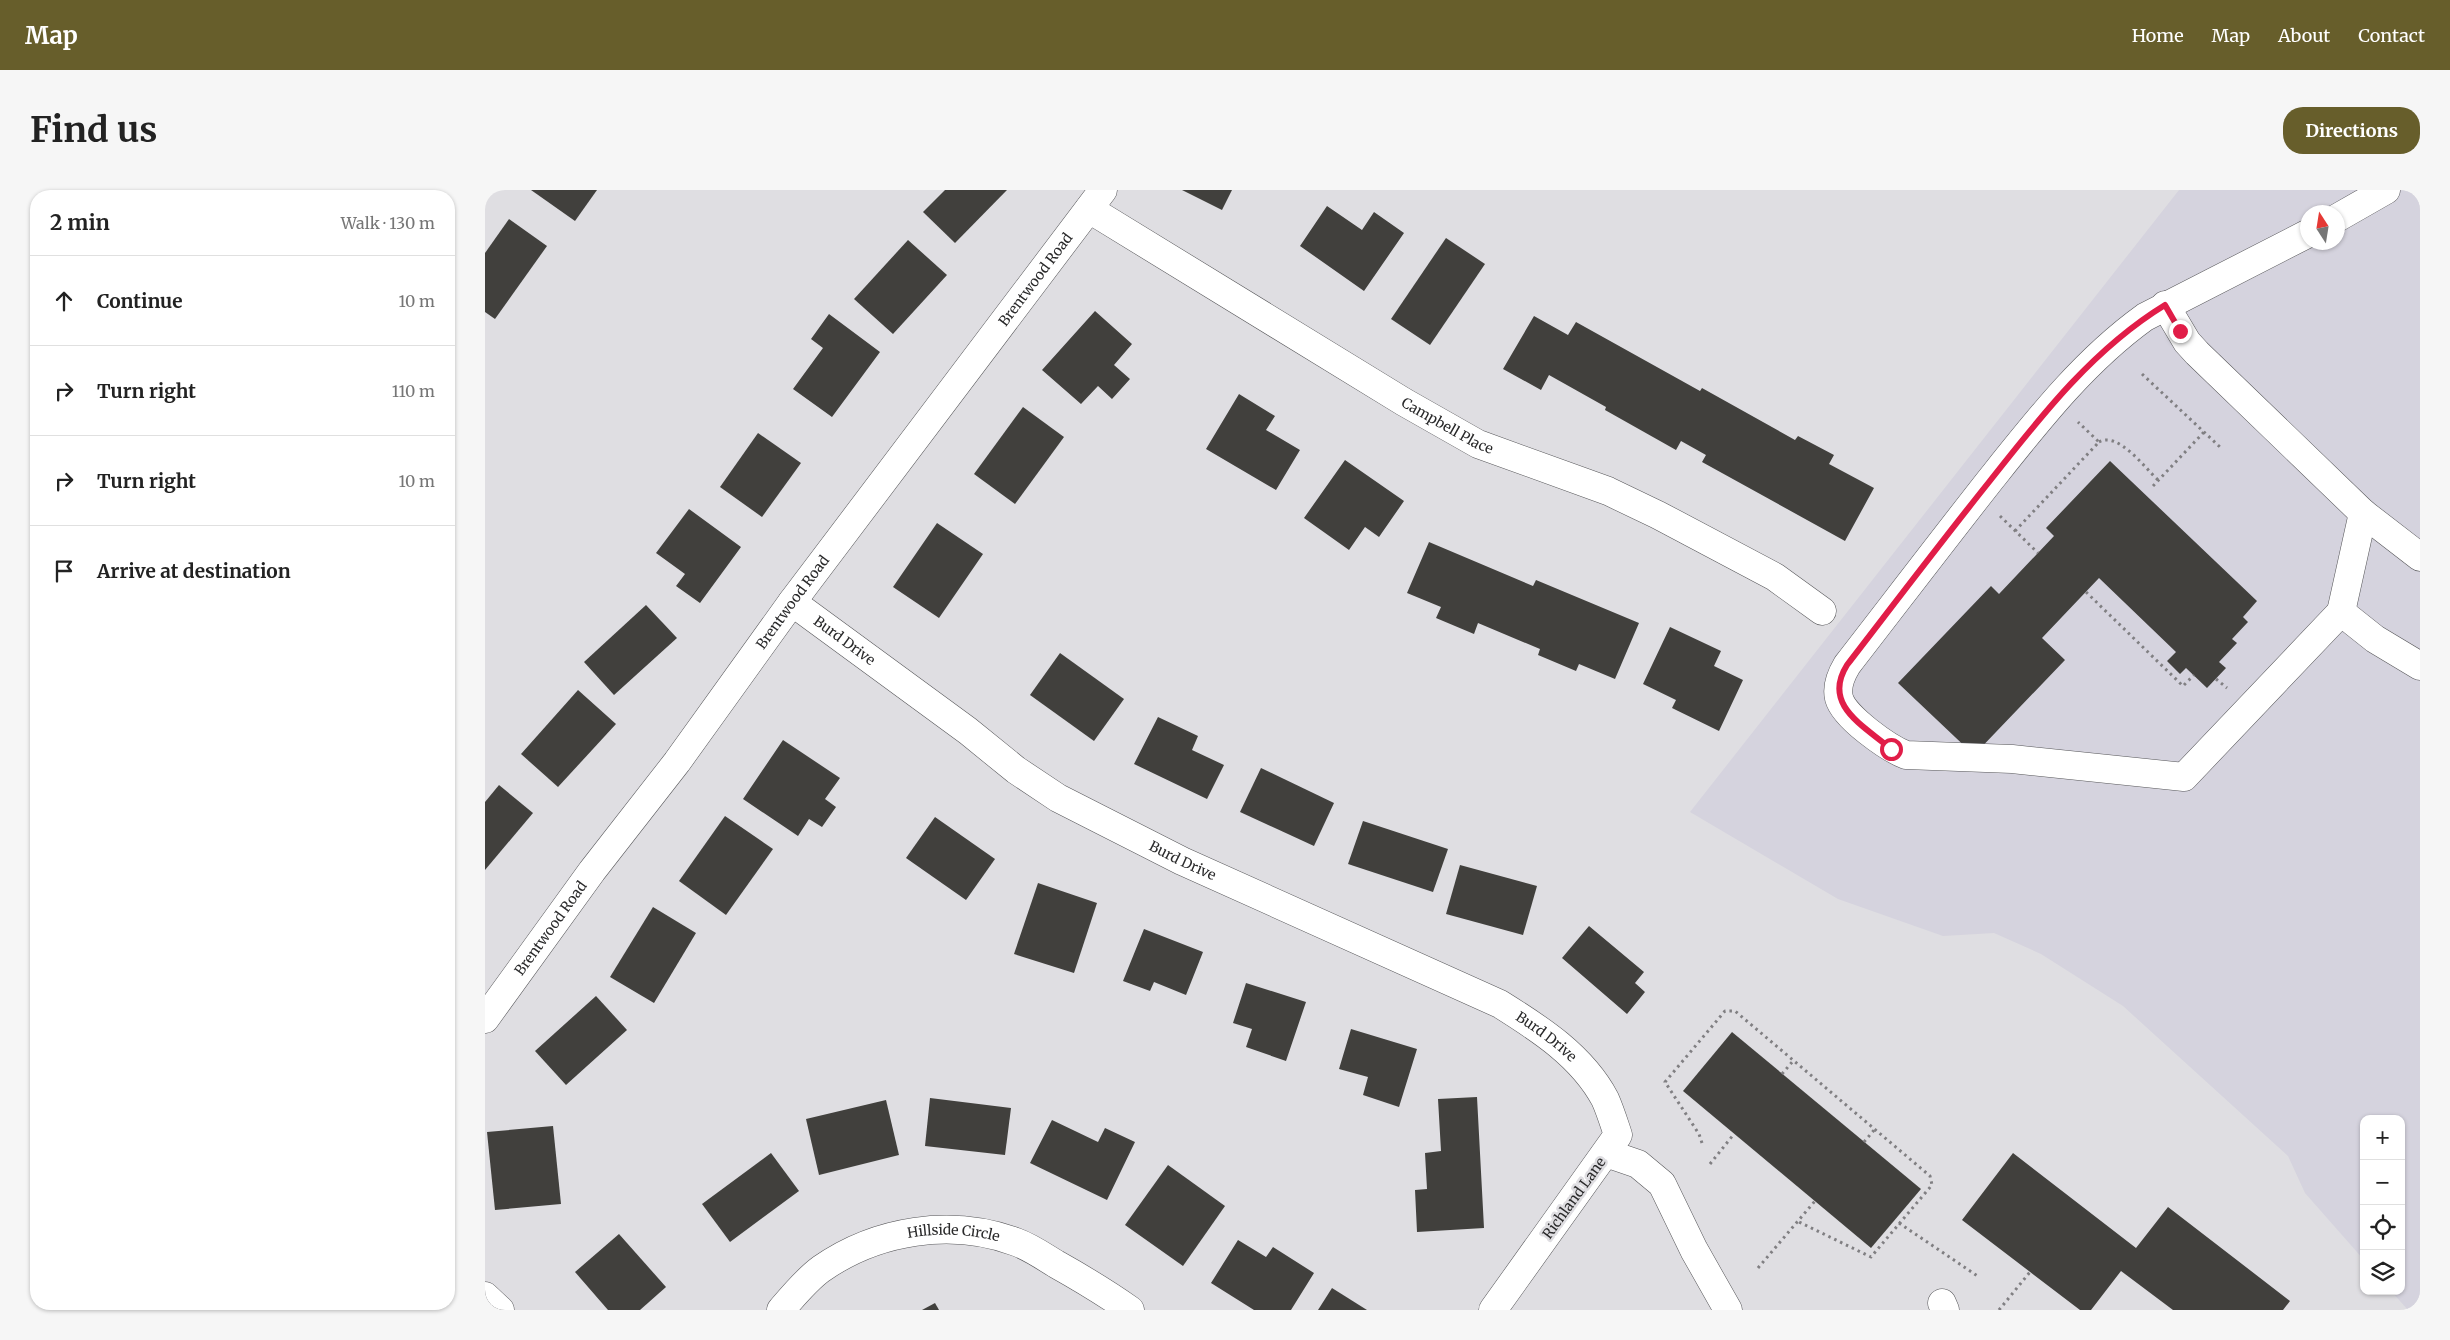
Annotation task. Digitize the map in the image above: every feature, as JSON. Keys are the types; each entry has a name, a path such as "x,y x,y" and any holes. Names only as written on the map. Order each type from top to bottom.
{"street":[{"path":"2345,213 2386,190"},
{"name":"Brentwood Road","path":"485,1019 592,871 677,762 792,602 1096,200"},
{"name":"Campbell Place","path":"1096,200 1404,402 1478,444 1608,491 1658,515 1775,577 1822,611"},
{"path":"2300,238 2165,305 2123,333 2047,408 1847,665 1840,676 1838,687 1842,705 1891,749 1906,755 2011,759 2184,777 2341,612 2363,512"},
{"path":"2165,305 2187,342 2197,353 2363,512 2420,557"},
{"name":"Burd Drive","path":"792,602 968,731 1016,770 1058,798 1182,861 1500,1004 1547,1034 1577,1061 1592,1082"},
{"path":"2341,612 2375,639 2420,666"},
{"name":"Richland Lane","path":"1493,1310 1618,1135 1604,1099 1592,1082"},
{"path":"1606,1153 1638,1164 1662,1184 1694,1250 1728,1310"},
{"name":"Hillside Circle","path":"781,1310 798,1290 821,1270 861,1246 898,1234 935,1229 970,1231 1015,1242 1101,1290 1130,1310"},
{"path":"485,1296 500,1310"}],"path":[{"path":"2142,374 2220,447"},
{"path":"2072,416 2099,442"},
{"path":"2153,486 2204,432"},
{"path":"2015,531 2099,442 2108,439 2119,442 2158,480"},
{"path":"1997,512 2038,553"},
{"path":"2086,592 2183,686 2194,675"},
{"path":"1702,1143 1699,1134 1665,1082 1725,1011 1735,1011 1930,1176 1933,1184 1871,1257 1797,1221"},
{"path":"1782,1074 1793,1061"},
{"path":"1864,1142 1875,1129"},
{"path":"1710,1164 1734,1134"},
{"path":"1758,1268 1815,1201"},
{"path":"1899,1223 1979,1277"},
{"path":"1999,1310 2030,1272"}],"shaded area":[{"path":"2179,190 2420,190 2420,1310 2408,1310 2395,1295 2405,1295 2405,1115 2360,1115 2360,1255 2305,1193 2288,1156 2123,1006 2041,954 1994,933 1943,936 1838,899 1690,812"}],"building":[{"path":"531,190 597,190 575,221"},
{"path":"945,190 1007,190 955,243 923,212"},
{"path":"1182,190 1232,190 1222,210"},
{"path":"1327,206 1362,230 1374,212 1404,233 1364,291 1300,246"},
{"path":"509,219 547,246 495,319 485,312 485,253"},
{"path":"1446,238 1485,264 1430,345 1391,319"},
{"path":"908,240 947,275 893,334 854,299"},
{"path":"1095,311 1132,344 1114,365 1130,379 1112,399 1098,386 1081,404 1042,370"},
{"path":"829,314 880,352 832,417 793,389 823,348 811,339"},
{"path":"1534,316 1568,335 1576,322 1700,391 1702,388 1795,440 1798,436 1834,455 1829,464 1874,488 1845,541 1702,462 1706,455 1681,441 1676,450 1605,410 1606,407 1549,375 1541,390 1503,369"},
{"path":"1239,394 1275,416 1266,430 1300,450 1276,490 1206,449"},
{"path":"1023,407 1064,437 1015,504 974,474"},
{"path":"758,433 801,463 762,517 720,487"},
{"path":"1345,460 1404,501 1379,537 1365,527 1349,550 1304,518"},
{"path":"2110,461 2257,601 2243,617 2248,622 2232,639 2237,643 2219,662 2226,668 2207,688 2186,668 2180,674 2167,661 2176,652 2099,578 2042,638 2065,660 1974,755 1898,683 1991,586 1999,594 2054,536 2046,528"},
{"path":"689,509 741,547 700,603 676,586 685,574 656,553"},
{"path":"937,523 983,554 939,618 893,587"},
{"path":"1429,542 1533,586 1536,580 1639,623 1615,679 1579,664 1576,671 1538,655 1540,649 1478,623 1474,634 1436,618 1441,607 1407,593"},
{"path":"646,605 677,638 614,695 584,662"},
{"path":"1670,627 1721,651 1714,666 1743,680 1719,731 1672,708 1676,700 1643,684"},
{"path":"1060,653 1124,699 1094,741 1030,695"},
{"path":"578,690 616,724 558,787 521,754"},
{"path":"1158,717 1198,736 1192,750 1224,765 1207,799 1134,764"},
{"path":"783,740 840,778 825,799 836,807 822,827 809,819 798,836 743,799"},
{"path":"1261,768 1334,803 1314,846 1240,812"},
{"path":"499,785 533,813 485,870 485,802"},
{"path":"725,816 773,849 726,915 679,881"},
{"path":"935,817 995,859 966,900 906,858"},
{"path":"1363,821 1448,849 1433,892 1348,864"},
{"path":"1460,865 1537,886 1523,935 1446,914"},
{"path":"1038,883 1097,903 1074,973 1014,954"},
{"path":"653,907 696,933 654,1003 610,977"},
{"path":"1589,926 1644,972 1635,983 1645,992 1627,1014 1562,958"},
{"path":"1144,929 1203,952 1186,995 1154,982 1150,991 1123,981"},
{"path":"1246,983 1306,1002 1286,1061 1246,1047 1252,1029 1233,1023"},
{"path":"596,996 627,1030 566,1085 535,1051"},
{"path":"1351,1029 1417,1049 1399,1107 1363,1095 1368,1077 1339,1069"},
{"path":"1732,1032 1921,1189 1871,1248 1683,1091"},
{"path":"1477,1097 1484,1228 1417,1232 1415,1190 1427,1189 1425,1153 1441,1151 1438,1099"},
{"path":"930,1098 1011,1108 1005,1155 925,1146"},
{"path":"886,1100 899,1155 819,1175 806,1119"},
{"path":"1052,1120 1098,1142 1105,1128 1135,1142 1107,1200 1030,1163"},
{"path":"553,1126 561,1204 495,1210 487,1132"},
{"path":"771,1153 799,1191 730,1242 702,1204"},
{"path":"2013,1153 2136,1248 2168,1207 2290,1301 2283,1310 2173,1310 2121,1271 2091,1310 2080,1310 1962,1220"},
{"path":"1168,1165 1225,1206 1183,1266 1125,1225"},
{"path":"619,1234 666,1287 640,1310 608,1310 575,1272"},
{"path":"1238,1240 1266,1257 1273,1247 1314,1273 1291,1310 1254,1310 1211,1283"},
{"path":"1332,1288 1367,1310 1318,1310"},
{"path":"935,1303 939,1310 922,1310"}],"route":[{"path":"1891,749 1842,705 1838,687 1840,676 1847,665 2047,408 2064,390 2123,333 2165,305 2180,331"}]}
